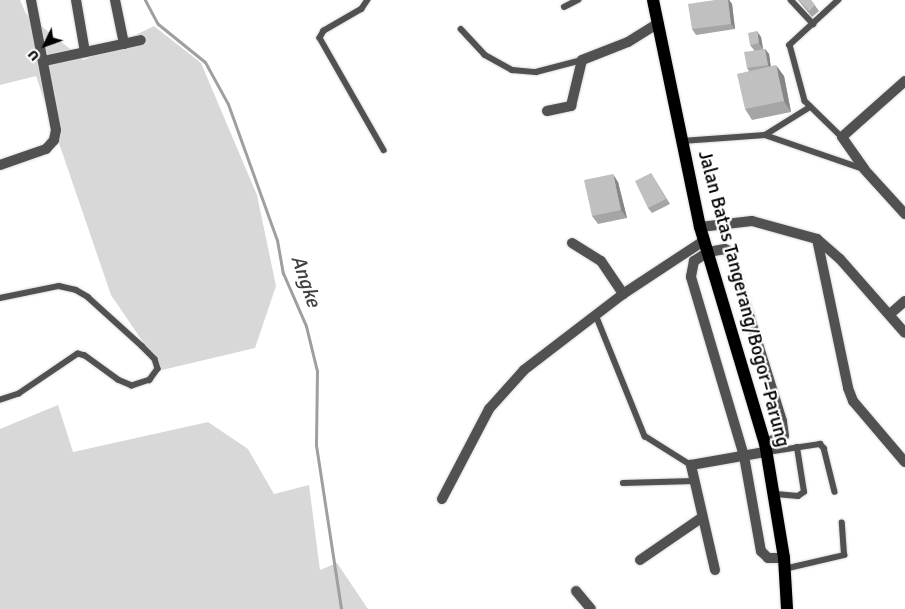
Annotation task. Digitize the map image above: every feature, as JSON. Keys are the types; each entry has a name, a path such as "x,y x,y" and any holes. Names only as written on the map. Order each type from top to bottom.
{"main road":[{"name":"Jalan Batas Tangerang/Bogor–Parung","path":"653,0 700,227 765,448 776,494 787,609"}],"street":[{"path":"0,165 36,154 54,140 56,130 31,0"},
{"path":"76,0 85,52"},
{"path":"115,0 124,44"},
{"path":"546,112 571,106 582,60 628,42 659,23"},
{"path":"44,60 141,40"},
{"path":"905,81 842,138 864,169 905,214"},
{"path":"700,227 752,221 817,239 840,259 905,333"},
{"path":"817,239 848,388 854,401 905,462"},
{"path":"572,243 600,261 623,294"},
{"path":"706,246 694,261 691,277 744,456 761,551 768,558 784,563"},
{"path":"442,499 489,409 524,370 623,294 706,246 725,249 730,251 785,435 765,448 744,456 691,465 701,518 715,570"},
{"path":"890,314 905,301"},
{"path":"640,560 701,518"},
{"path":"576,591 591,609"}],"lane":[{"path":"368,0 362,9 324,31 320,38 384,150"},
{"path":"564,7 578,0"},
{"path":"791,0 813,24"},
{"path":"840,0 790,45 805,101 842,138"},
{"path":"460,29 485,55 512,70 536,72 582,60"},
{"path":"766,135 810,108"},
{"path":"682,141 766,135 864,169"},
{"path":"0,298 59,286 76,290 111,316 158,365 150,380 132,386 118,380 85,356 78,354 19,394 0,400"},
{"path":"596,315 644,436 691,465"},
{"path":"765,448 797,448 820,444 824,448 835,492"},
{"path":"776,494 798,496 804,492 797,448"},
{"path":"623,483 694,481"},
{"path":"784,563 844,555 842,523"}],"shaded area":[{"path":"0,0 20,0 26,14 84,60 154,26 201,63 257,195 276,286 255,348 162,370 111,295 36,76 0,85"},
{"path":"58,405 73,452 208,422 248,449 274,494 309,485 320,570 337,563 368,609 0,609 0,429"}],"building":[{"path":"728,0 731,24 692,29 688,4"},
{"path":"799,0 811,0 815,5 809,11"},
{"path":"757,31 759,43 750,45 748,33"},
{"path":"765,49 768,65 747,68 744,52"},
{"path":"776,65 784,101 745,109 737,74"},
{"path":"651,173 666,199 648,208 635,181"},
{"path":"613,174 621,210 592,216 584,180"}],"waterway":[{"name":"Angke","path":"145,0 158,24 205,62 228,104 277,240 283,273 306,326 317,371 316,445 341,609"}]}
